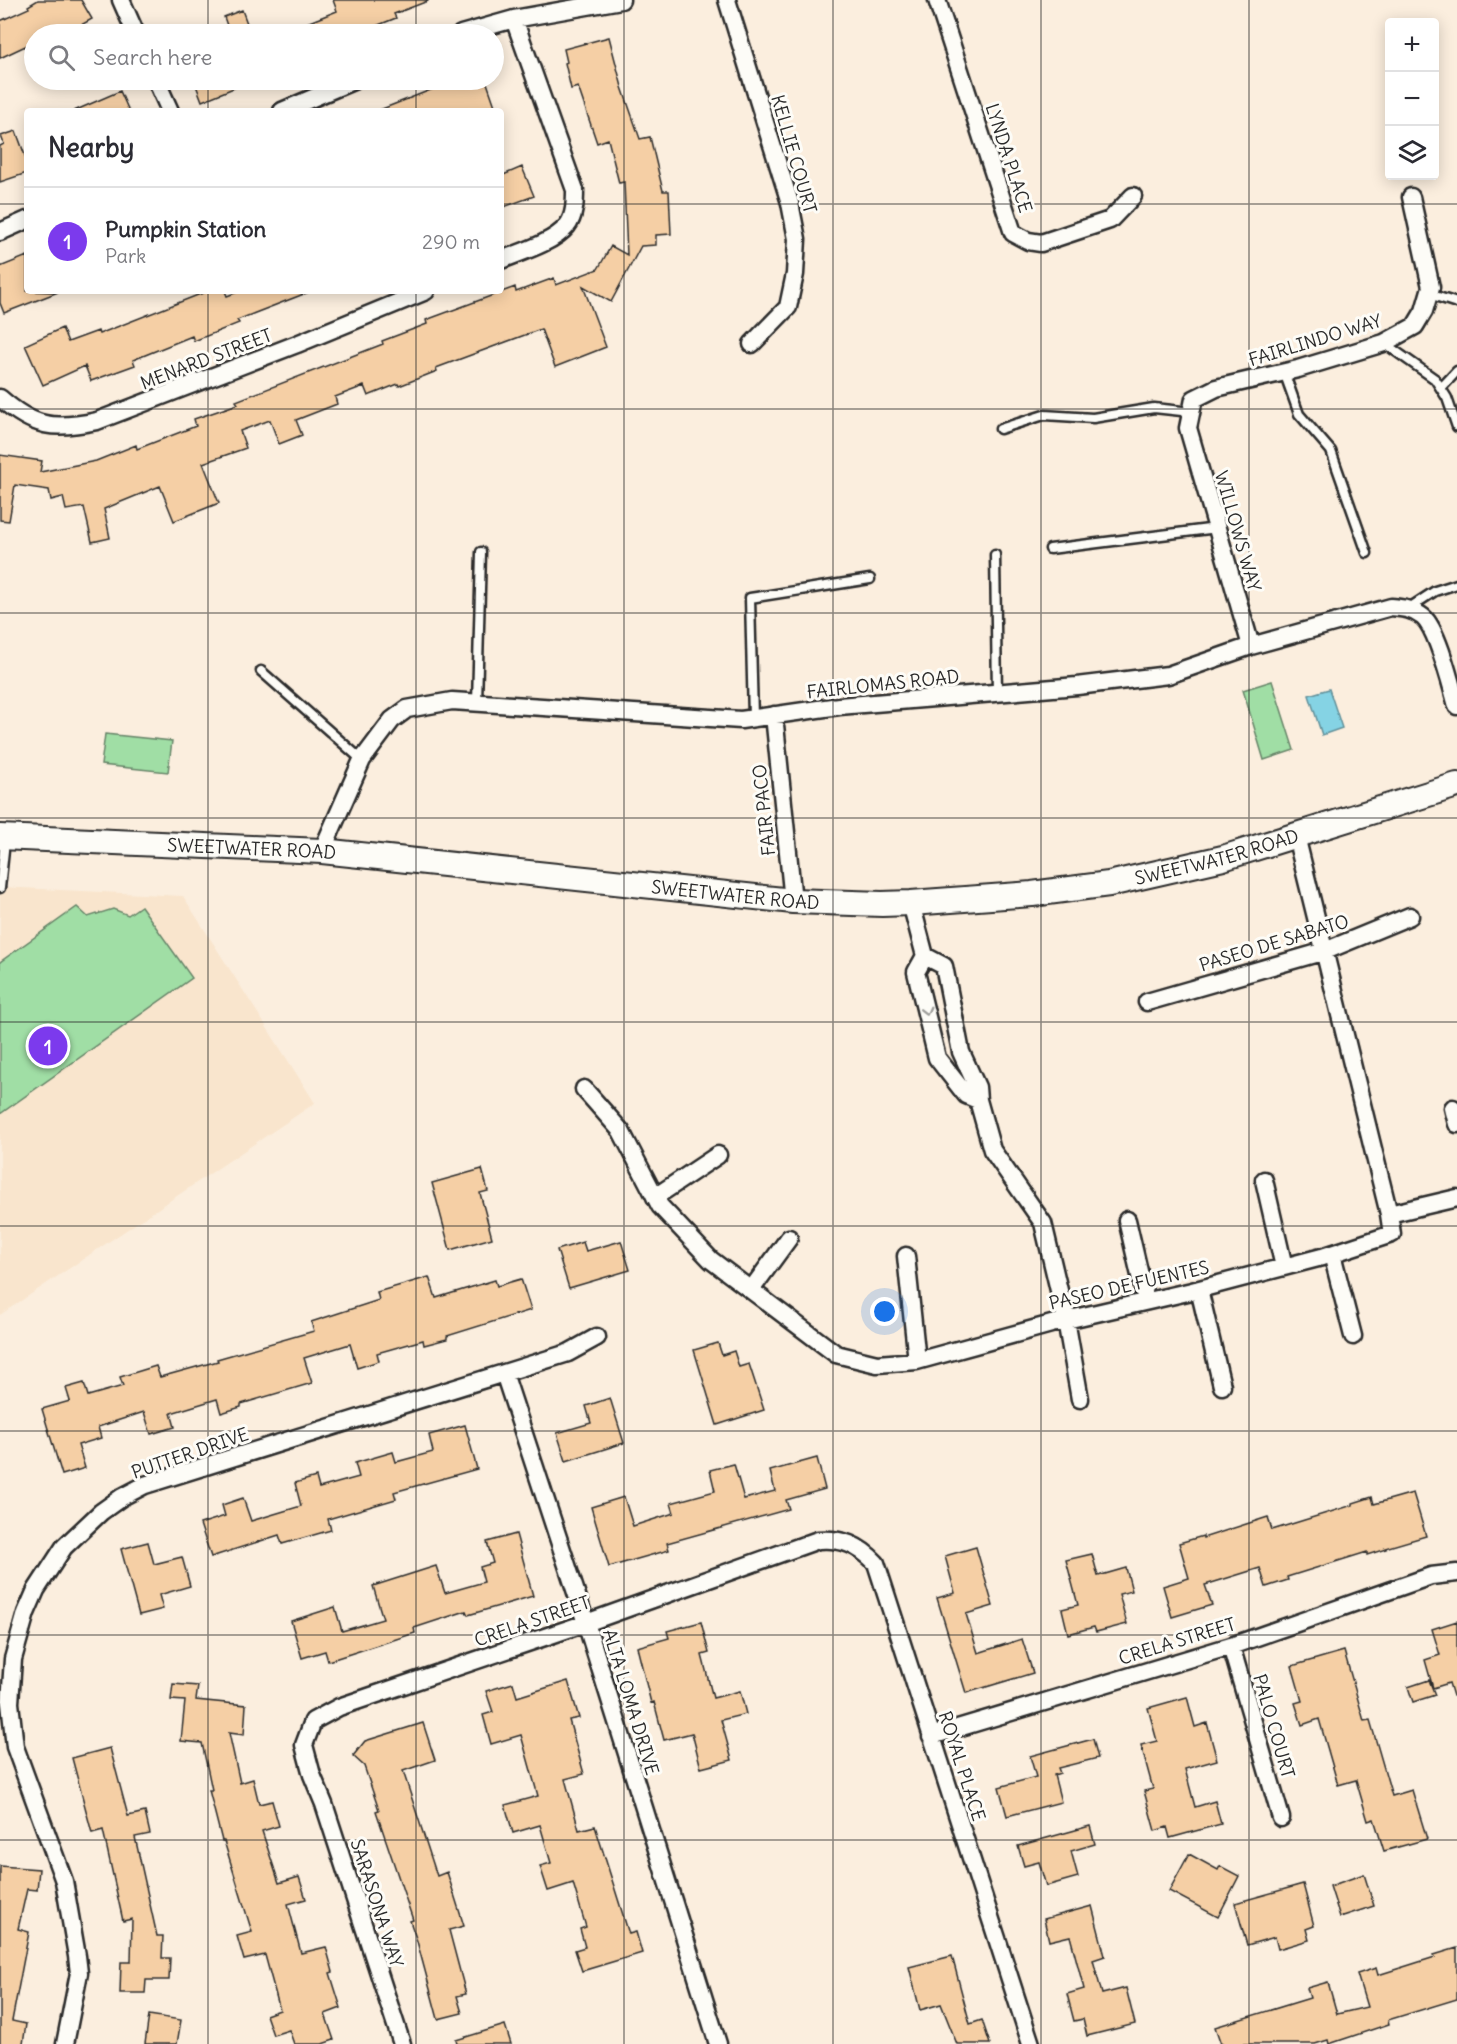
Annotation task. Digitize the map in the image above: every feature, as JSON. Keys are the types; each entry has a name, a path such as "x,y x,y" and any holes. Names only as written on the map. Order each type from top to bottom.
{"main road":[{"name":"SWEETWATER ROAD","path":"3,837 322,851 793,901 911,903 1032,894 1109,884 1223,858 1457,785"}],"street":[{"path":"121,0 132,24"},
{"path":"496,24 621,0"},
{"name":"KELLIE COURT","path":"727,0 790,203 796,239 795,274 788,307 752,344"},
{"name":"LYNDA PLACE","path":"937,0 1013,233 1028,242 1041,243 1110,220 1133,196"},
{"path":"504,259 546,242 568,225 574,207 574,189 514,19"},
{"path":"161,90 169,108"},
{"path":"289,108 331,90"},
{"name":"FAIRLINDO WAY","path":"1190,420 1194,399 1216,388 1284,372 1384,343 1415,326 1424,311 1431,287 1411,197"},
{"path":"0,232 24,221"},
{"name":"MENARD STREET","path":"0,398 15,411 37,422 66,427 97,421 297,344 419,294"},
{"name":"WILLOWS WAY","path":"1190,420 1217,528 1251,646"},
{"name":"FAIRLOMAS ROAD","path":"322,851 362,760 392,720 407,709 452,701 741,720 839,706 1077,686 1168,675 1251,646 1391,607 1408,609"},
{"path":"1408,609 1424,618 1437,640 1457,706"},
{"name":"FAIR PACO","path":"774,715 793,901"},
{"name":"PASEO DE FUENTES","path":"584,1089 621,1131 660,1206 711,1260 836,1354 877,1364 917,1361 1066,1320 1284,1267 1392,1234 1326,951 1296,836"},
{"path":"911,903 925,956 916,972 937,1058 966,1095 978,1100"},
{"name":"PASEO DE SABATO","path":"1147,1002 1326,951 1410,916"},
{"path":"925,956 944,966 961,1052 977,1087 978,1100 992,1150 1043,1223 1066,1320 1080,1399"},
{"path":"1453,1108 1457,1124"},
{"path":"655,1197 718,1155"},
{"path":"1264,1180 1284,1267"},
{"path":"1389,1214 1457,1198"},
{"path":"1127,1220 1146,1301"},
{"path":"751,1290 789,1238"},
{"path":"1332,1254 1353,1336"},
{"path":"906,1256 917,1361"},
{"path":"1199,1289 1222,1386"},
{"name":"PUTTER DRIVE","path":"65,2044 79,1973 77,1956 64,1881 15,1747 10,1703 13,1659 26,1613 49,1568 64,1547 82,1529 122,1497 145,1485 568,1353 597,1337"},
{"name":"ALTA LOMA DRIVE","path":"504,1373 586,1623 718,2044"},
{"name":"CRELA STREET","path":"312,1775 304,1745 313,1721 339,1707 586,1623 818,1540"},
{"name":"ROYAL PLACE","path":"818,1540 839,1540 850,1543 860,1548 876,1563 1031,2044"},
{"name":"CRELA STREET","path":"931,1736 1231,1646 1431,1576 1457,1573"},
{"name":"PALO COURT","path":"1231,1646 1281,1818"},
{"name":"SARASONA WAY","path":"312,1775 324,1804 402,2044"}],"lane":[{"path":"1429,294 1457,303"},
{"path":"1384,343 1435,379 1447,398 1457,427"},
{"path":"1441,388 1457,370"},
{"path":"1284,372 1299,414 1331,451 1367,554"},
{"path":"1000,429 1044,415 1093,418 1154,408 1190,420"},
{"path":"1050,549 1217,528"},
{"path":"477,703 481,552"},
{"path":"995,555 997,693"},
{"path":"753,718 750,598 870,579"},
{"path":"1408,609 1435,591 1457,584"},
{"path":"261,671 362,760"},
{"path":"0,888 3,837"}],"shaded area":[{"path":"0,887 183,896 315,1103 0,1315"}],"green space":[{"path":"1272,681 1294,750 1264,760 1243,690"},
{"path":"105,734 172,741 168,772 101,765"},
{"path":"141,906 192,978 0,1114 0,962 77,907 88,917 113,909 128,915"}],"water":[{"path":"1329,689 1342,728 1322,735 1309,695"}],"building":[{"path":"38,0 81,0 92,19 83,24 24,24 24,47 0,58 0,21 29,8 28,6"},
{"path":"333,0 428,0 394,14 396,18 381,24 304,24 337,11"},
{"path":"242,10 247,24 226,24 224,17"},
{"path":"609,37 622,87 640,139 650,137 663,191 669,191 671,234 656,235 656,245 641,246 611,302 583,286 606,347 555,367 541,329 436,368 437,371 399,386 398,384 368,396 364,386 335,397 337,404 296,420 302,435 279,444 270,420 240,431 246,448 203,463 219,503 174,521 160,486 104,509 110,538 92,542 84,507 66,510 63,497 51,500 49,490 15,485 9,521 0,520 0,455 42,461 40,472 96,461 136,445 137,449 196,426 194,419 238,404 236,401 383,344 382,341 427,324 426,320 496,294 504,294 504,291 515,287 516,292 554,278 556,285 598,269 611,246 627,255 624,182 619,183 608,139 597,143 578,87 571,89 564,49"},
{"path":"198,90 229,90 202,101"},
{"path":"431,90 489,90 495,106 489,108 385,108"},
{"path":"120,91 128,108 81,108"},
{"path":"16,131 24,153 24,174 0,182 0,146 4,144 1,136"},
{"path":"522,167 534,196 504,207 504,175"},
{"path":"24,257 24,294 53,294 4,313 0,303 0,267"},
{"path":"200,294 226,294 227,296 232,294 304,294 237,320 239,323 194,341 192,336 133,360 135,365 91,381 85,366 43,385 25,345 62,328 68,342 98,331 99,334"},
{"path":"482,1169 488,1191 480,1193 492,1238 450,1250 432,1183"},
{"path":"621,1241 630,1270 569,1288 557,1250 583,1242 586,1251"},
{"path":"429,1277 436,1298 495,1280 497,1286 521,1279 531,1310 447,1336 447,1339 424,1345 423,1340 377,1353 379,1361 357,1368 350,1344 304,1358 312,1383 241,1404 241,1407 221,1413 217,1399 171,1413 175,1427 151,1434 144,1412 98,1427 101,1438 78,1445 85,1468 62,1475 42,1409 70,1401 66,1388 84,1383 88,1396 123,1386 120,1377 156,1366 160,1377 218,1361 217,1359 314,1331 311,1322 379,1300 377,1292"},
{"path":"718,1343 722,1355 734,1351 739,1367 749,1364 764,1410 717,1425 694,1350"},
{"path":"610,1398 624,1443 566,1461 557,1433 591,1423 586,1406"},
{"path":"465,1425 477,1469 394,1492 396,1499 328,1519 331,1530 282,1544 279,1535 211,1557 200,1524 225,1516 222,1505 243,1498 251,1521 301,1506 295,1483 316,1477 319,1488 359,1477 355,1463 393,1452 396,1462 433,1452 429,1435"},
{"path":"817,1458 825,1489 786,1500 789,1509 667,1543 669,1550 609,1567 591,1507 624,1497 633,1526 674,1513 671,1503 715,1491 710,1470 734,1464 744,1499 775,1491 770,1471"},
{"path":"1413,1493 1426,1536 1287,1577 1288,1580 1266,1587 1260,1568 1205,1585 1212,1605 1172,1617 1163,1586 1189,1578 1179,1543 1203,1536 1203,1538 1268,1517 1272,1530 1372,1497 1374,1504"},
{"path":"516,1534 533,1596 468,1615 466,1611 414,1628 415,1633 328,1661 325,1651 302,1658 291,1621 335,1607 342,1631 383,1619 373,1586 436,1566 445,1593 484,1582 480,1567 493,1563 487,1542"},
{"path":"148,1542 154,1564 182,1557 190,1586 159,1595 163,1609 139,1615 121,1549"},
{"path":"976,1547 993,1606 966,1614 978,1653 1022,1639 1033,1673 966,1693 937,1598 955,1593 945,1556"},
{"path":"1092,1554 1098,1576 1126,1568 1132,1591 1119,1594 1127,1624 1096,1632 1094,1627 1068,1634 1062,1609 1078,1605 1066,1560"},
{"path":"1457,1621 1457,1696 1453,1696 1449,1683 1433,1688 1425,1660 1440,1655 1432,1629"},
{"path":"701,1622 709,1653 702,1655 713,1698 740,1691 746,1714 721,1720 732,1760 701,1768 692,1733 664,1740 654,1702 651,1703 637,1647 669,1638 667,1631"},
{"path":"1344,1651 1364,1721 1370,1720 1392,1796 1412,1790 1427,1839 1384,1851 1374,1819 1368,1821 1356,1780 1338,1785 1319,1719 1302,1725 1295,1703 1302,1701 1292,1666"},
{"path":"1429,1680 1435,1695 1413,1702 1408,1687"},
{"path":"568,1681 579,1718 569,1720 584,1774 565,1779 579,1830 595,1826 629,1934 636,1932 642,1953 582,1971 575,1950 585,1947 580,1929 586,1927 573,1883 548,1891 540,1866 551,1863 540,1825 513,1833 505,1805 538,1796 521,1735 491,1744 483,1715 493,1712 486,1691 513,1683 517,1697"},
{"path":"173,1684 198,1686 196,1700 246,1705 244,1735 229,1733 240,1783 253,1779 259,1804 272,1801 279,1826 262,1831 279,1883 299,1877 306,1899 288,1904 301,1953 326,1947 333,1972 330,1973 341,2008 325,2014 334,2040 322,2044 294,2044 289,2030 273,2035 266,2015 280,2010 265,1955 244,1960 237,1936 252,1932 224,1841 222,1841 209,1790 212,1790 202,1743 181,1741 185,1701 171,1700"},
{"path":"1187,1697 1195,1727 1207,1723 1217,1760 1185,1769 1195,1807 1215,1801 1221,1824 1170,1838 1167,1827 1155,1831 1144,1791 1153,1789 1141,1745 1157,1741 1148,1708"},
{"path":"423,1723 435,1760 403,1771 437,1876 447,1872 464,1926 449,1930 466,1994 457,1996 462,2013 438,2019 410,1921 413,1920 376,1811 379,1810 364,1766 353,1756 365,1741"},
{"path":"1093,1739 1098,1758 1058,1768 1060,1773 1054,1775 1061,1802 1007,1816 999,1787 1036,1777 1030,1756"},
{"path":"110,1748 128,1816 145,1812 150,1834 135,1837 157,1936 163,1936 162,1958 170,1958 169,1980 146,1980 145,1993 120,1993 121,1962 131,1962 132,1919 123,1921 103,1830 92,1833 72,1758"},
{"path":"1090,1826 1095,1844 1071,1851 1078,1877 1046,1886 1039,1862 1024,1866 1018,1846"},
{"path":"1189,1854 1218,1870 1220,1866 1239,1876 1218,1917 1169,1891"},
{"path":"0,1866 39,1869 37,1890 27,1889 18,1929 29,1932 12,2021 26,2024 23,2044 0,2044"},
{"path":"1364,1874 1374,1906 1340,1917 1330,1886"},
{"path":"1303,1884 1314,1926 1306,1929 1309,1940 1278,1949 1275,1937 1247,1945 1235,1903"},
{"path":"1092,1906 1105,1956 1093,1960 1102,1994 1126,1988 1135,2024 1087,2036 1083,2019 1074,2021 1067,1994 1084,1989 1070,1936 1049,1941 1044,1919"},
{"path":"1457,1948 1457,1999 1388,2020 1389,2024 1329,2044 1328,2040 1315,2044 1221,2044 1215,2027 1310,1998 1307,1988 1328,1982 1337,2014 1367,2007 1357,1974 1376,1968 1378,1975"},
{"path":"952,1956 970,2024 982,2020 990,2044 957,2044 941,2004 920,2010 909,1967"},
{"path":"149,2015 181,2020 177,2044 145,2044"},
{"path":"505,2025 511,2044 457,2044 456,2040"}],"place":[{"name":"Pumpkin Station","path":"48,1046"}]}
